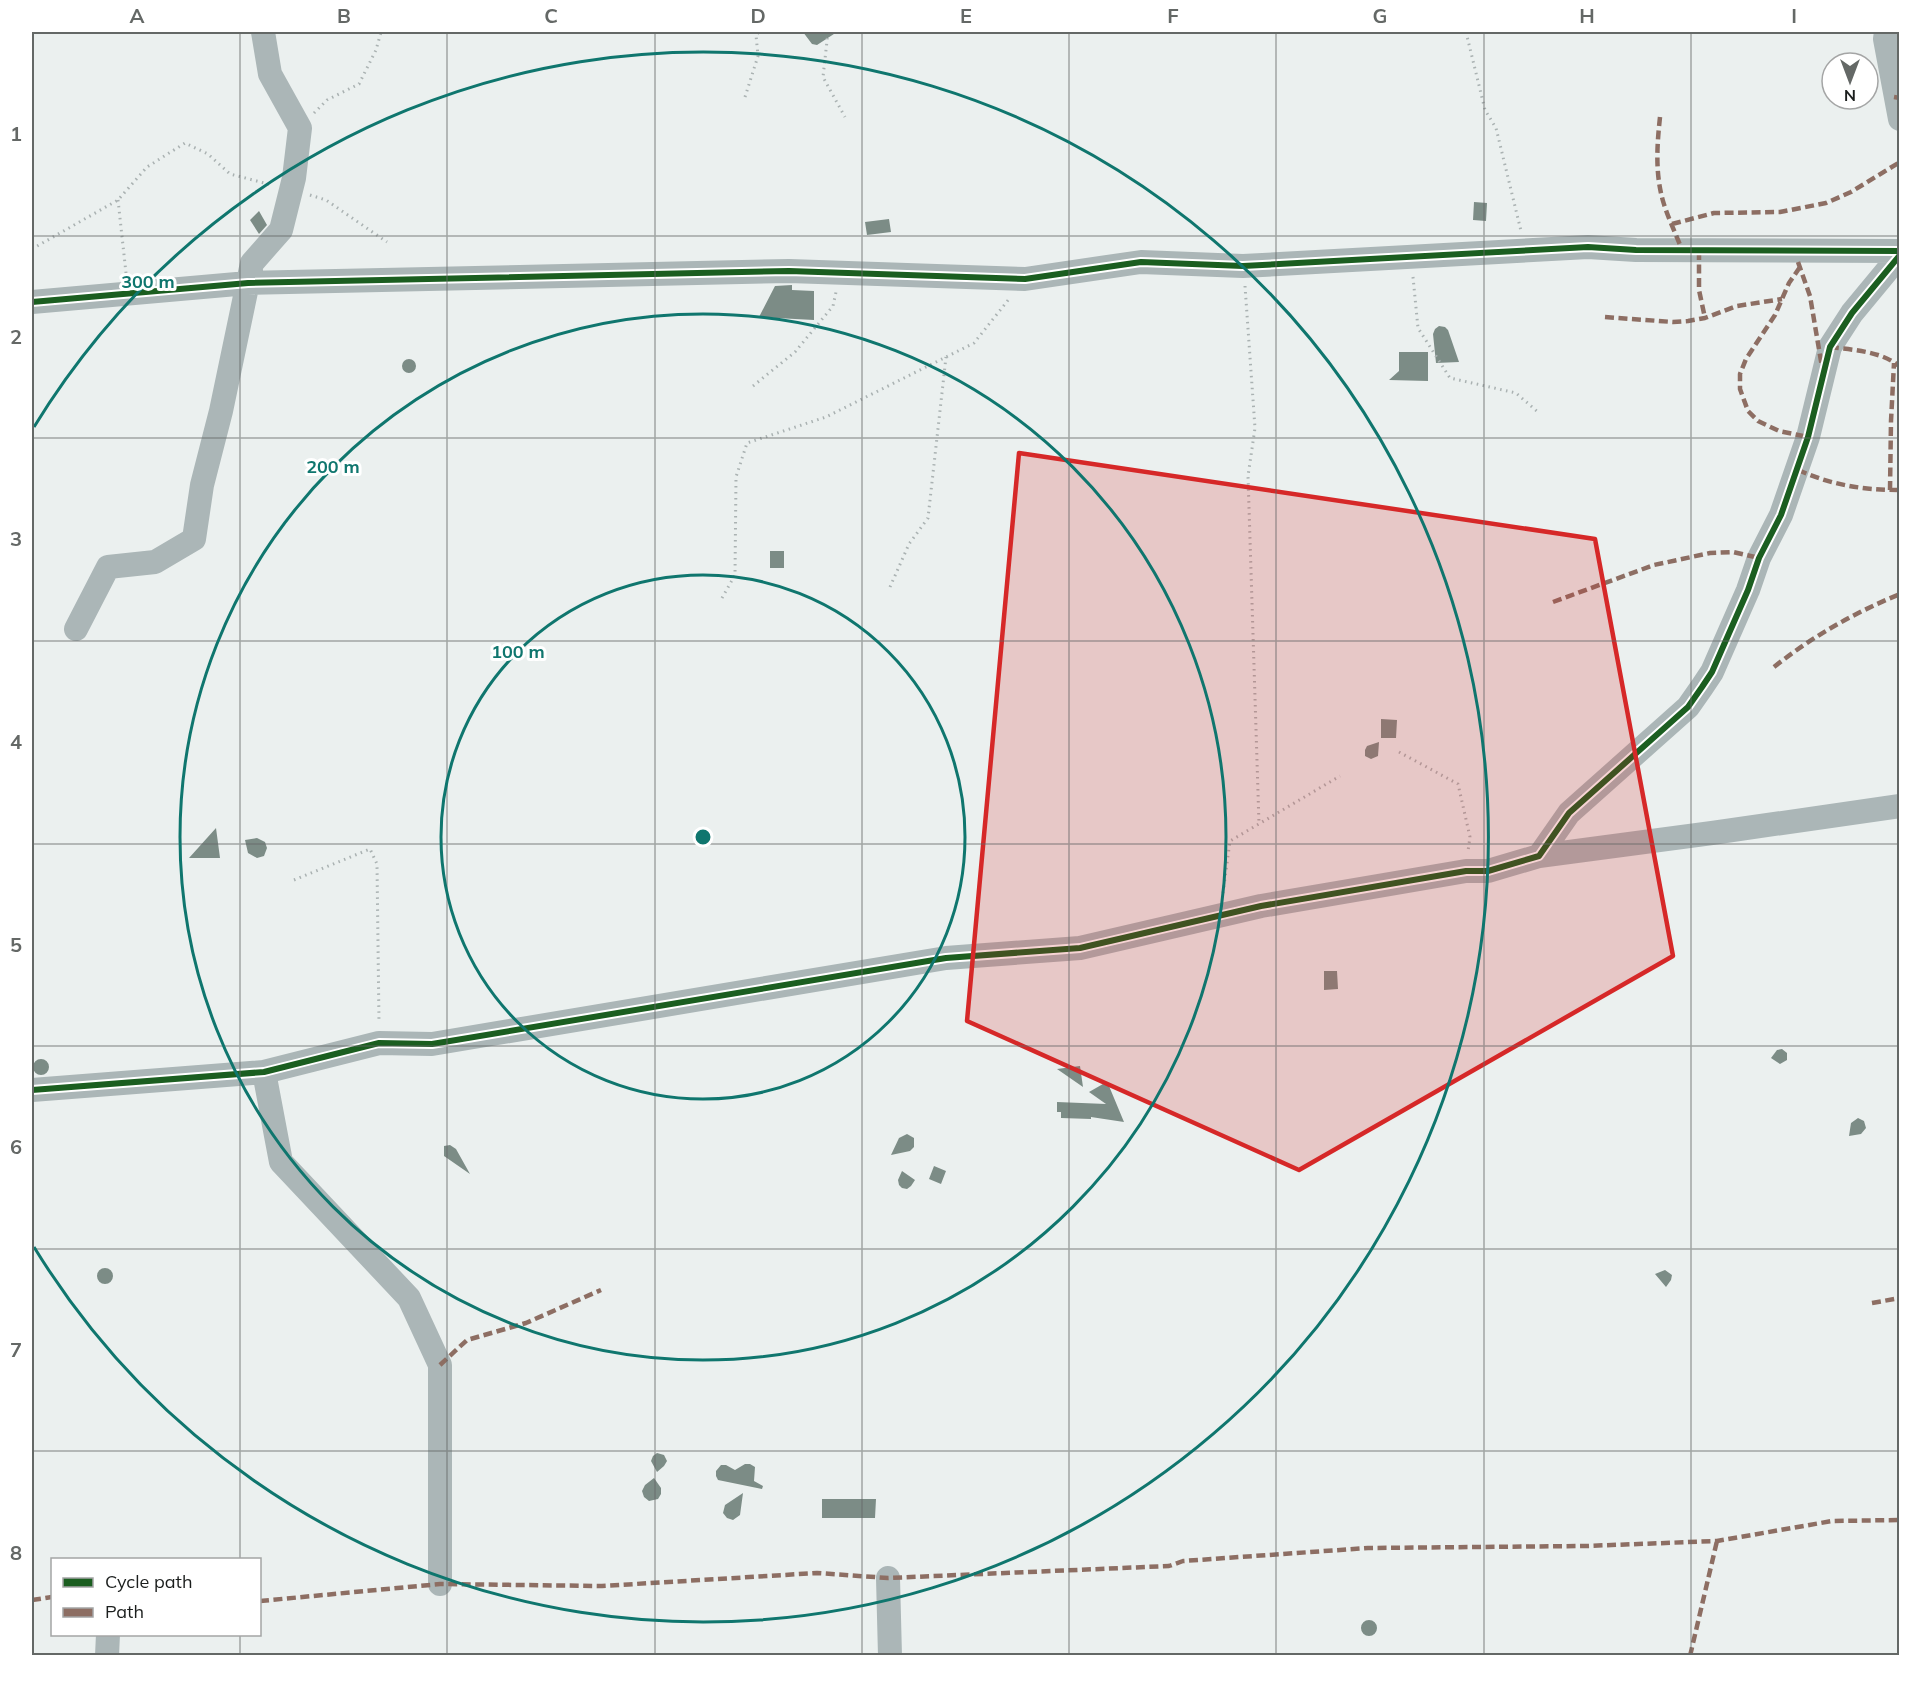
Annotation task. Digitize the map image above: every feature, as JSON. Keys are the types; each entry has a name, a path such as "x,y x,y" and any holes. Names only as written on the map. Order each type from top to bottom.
{"street":[{"path":"76,629 108,567 155,562 194,539 202,485 221,411 252,263 281,230 291,190 300,128 270,74 263,32"},
{"path":"1886,32 1899,119"},
{"path":"32,302 248,283 789,271 1025,279 1141,262 1244,266 1588,247 1636,250 1899,253"},
{"path":"1539,855 1569,813 1688,706 1712,672 1748,590 1759,558 1781,515 1795,479 1808,437 1830,347 1852,313 1899,253"},
{"path":"32,1090 264,1072 379,1043 432,1044 946,958 1080,948 1261,906 1466,871 1488,871 1539,855 1899,806"},
{"path":"264,1072 281,1162 409,1298 440,1365 440,1584"},
{"path":"888,1578 890,1656"},
{"path":"107,1656 108,1636"}],"path":[{"path":"300,128 327,100 359,84 376,50 381,32"},
{"path":"745,97 758,56 756,35 759,32"},
{"path":"828,32 823,77 845,117"},
{"path":"1466,32 1485,110 1496,128 1521,229 1521,250"},
{"path":"32,249 118,200 147,167 185,144 208,154 230,174 326,200 387,242"},
{"path":"118,200 128,293"},
{"path":"1411,257 1418,328 1450,378 1516,393 1539,412"},
{"path":"1244,266 1254,428 1248,476 1259,824"},
{"path":"753,386 795,352 833,306 841,273"},
{"path":"722,598 735,575 736,477 747,443 826,417 974,343 1025,279"},
{"path":"890,587 909,544 928,518 946,357"},
{"path":"1399,752 1458,784 1470,837 1466,871"},
{"path":"1220,916 1230,841 1340,776"},
{"path":"294,880 370,849 378,864 379,1043"}],"highlighted area":[{"path":"1019,453 1595,539 1673,956 1299,1170 967,1021"}],"building":[{"path":"803,32 837,32 817,45 812,44"},
{"path":"1474,202 1487,203 1486,221 1473,220"},
{"path":"259,211 267,225 259,234 250,220"},
{"path":"889,219 891,232 867,235 865,222"},
{"path":"792,285 792,290 814,291 814,320 759,317 775,286"},
{"path":"1439,326 1448,330 1459,362 1436,363 1433,334"},
{"path":"1399,352 1428,352 1428,381 1389,380 1399,371"},
{"path":"406,359 412,359 416,366 412,373 406,373 402,369 402,363"},
{"path":"770,551 784,551 784,568 770,568"},
{"path":"1381,719 1397,720 1396,738 1381,738"},
{"path":"1379,742 1378,756 1371,759 1365,756 1367,746"},
{"path":"216,828 220,858 189,858"},
{"path":"257,838 265,842 267,848 264,856 257,858 248,853 245,840"},
{"path":"1324,971 1337,971 1338,989 1324,990"},
{"path":"1782,1049 1787,1053 1787,1060 1780,1064 1771,1058 1777,1050"},
{"path":"41,1059 47,1061 49,1067 47,1073 41,1075 35,1073 33,1067 35,1061"},
{"path":"1080,1066 1083,1087 1057,1069"},
{"path":"1103,1084 1109,1086 1124,1122 1091,1117 1091,1119 1061,1118 1061,1112 1057,1112 1057,1102 1106,1104 1089,1092"},
{"path":"1858,1118 1864,1121 1866,1128 1861,1134 1849,1136 1851,1123"},
{"path":"907,1134 914,1138 914,1147 910,1151 891,1155 899,1138"},
{"path":"450,1145 456,1149 470,1174 444,1156 444,1146"},
{"path":"934,1166 946,1171 941,1184 929,1179"},
{"path":"902,1171 915,1180 907,1189 899,1185 898,1180"},
{"path":"105,1268 113,1276 105,1284 97,1276"},
{"path":"1665,1270 1672,1275 1666,1287 1655,1274"},
{"path":"657,1453 664,1455 667,1461 657,1472 651,1461"},
{"path":"745,1464 755,1467 754,1481 763,1486 762,1489 718,1480 716,1476 716,1471 721,1465 735,1470"},
{"path":"654,1478 661,1488 661,1494 658,1499 649,1501 644,1497 642,1491 645,1485"},
{"path":"743,1493 740,1515 733,1520 727,1518 723,1513 725,1505"},
{"path":"822,1499 876,1499 875,1518 822,1518"},
{"path":"1366,1620 1372,1620 1377,1628 1375,1634 1366,1636 1361,1631 1361,1625"}],"marked path":[{"path":"1894,97 1900,98"},
{"path":"1660,117 1657,159 1660,190 1682,250"},
{"path":"1672,224 1714,213 1780,212 1826,203 1851,192 1900,162"},
{"path":"1699,251 1699,290 1705,318"},
{"path":"1798,262 1810,296 1822,367"},
{"path":"1800,267 1789,283 1775,315 1746,359 1740,374 1740,389 1748,411 1758,421 1779,431 1808,437"},
{"path":"1605,317 1688,321 1705,318 1737,306 1782,299"},
{"path":"1830,347 1875,354 1899,366"},
{"path":"1890,490 1894,363"},
{"path":"1798,470 1848,486 1900,490"},
{"path":"1553,602 1654,565 1710,553 1733,552 1759,558"},
{"path":"1774,667 1834,626 1900,594"},
{"path":"440,1365 467,1340 526,1323 601,1290"},
{"path":"1872,1303 1900,1298"},
{"path":"261,1601 440,1584 602,1586 817,1573 888,1578 1169,1566 1183,1561 1368,1548 1586,1546 1717,1541 1832,1521 1900,1520"},
{"path":"1690,1656 1717,1541"},
{"path":"32,1600 51,1597"}],"cycle path":[{"path":"32,302 248,283 789,271 1025,279 1141,262 1243,266 1588,247 1636,250 1900,251"},
{"path":"32,1090 264,1072 379,1043 432,1044 946,958 1080,948 1261,906 1466,871 1488,871 1539,856 1569,813 1688,707 1712,672 1748,590 1759,558 1781,515 1808,437 1830,347 1852,313 1900,255"}]}
